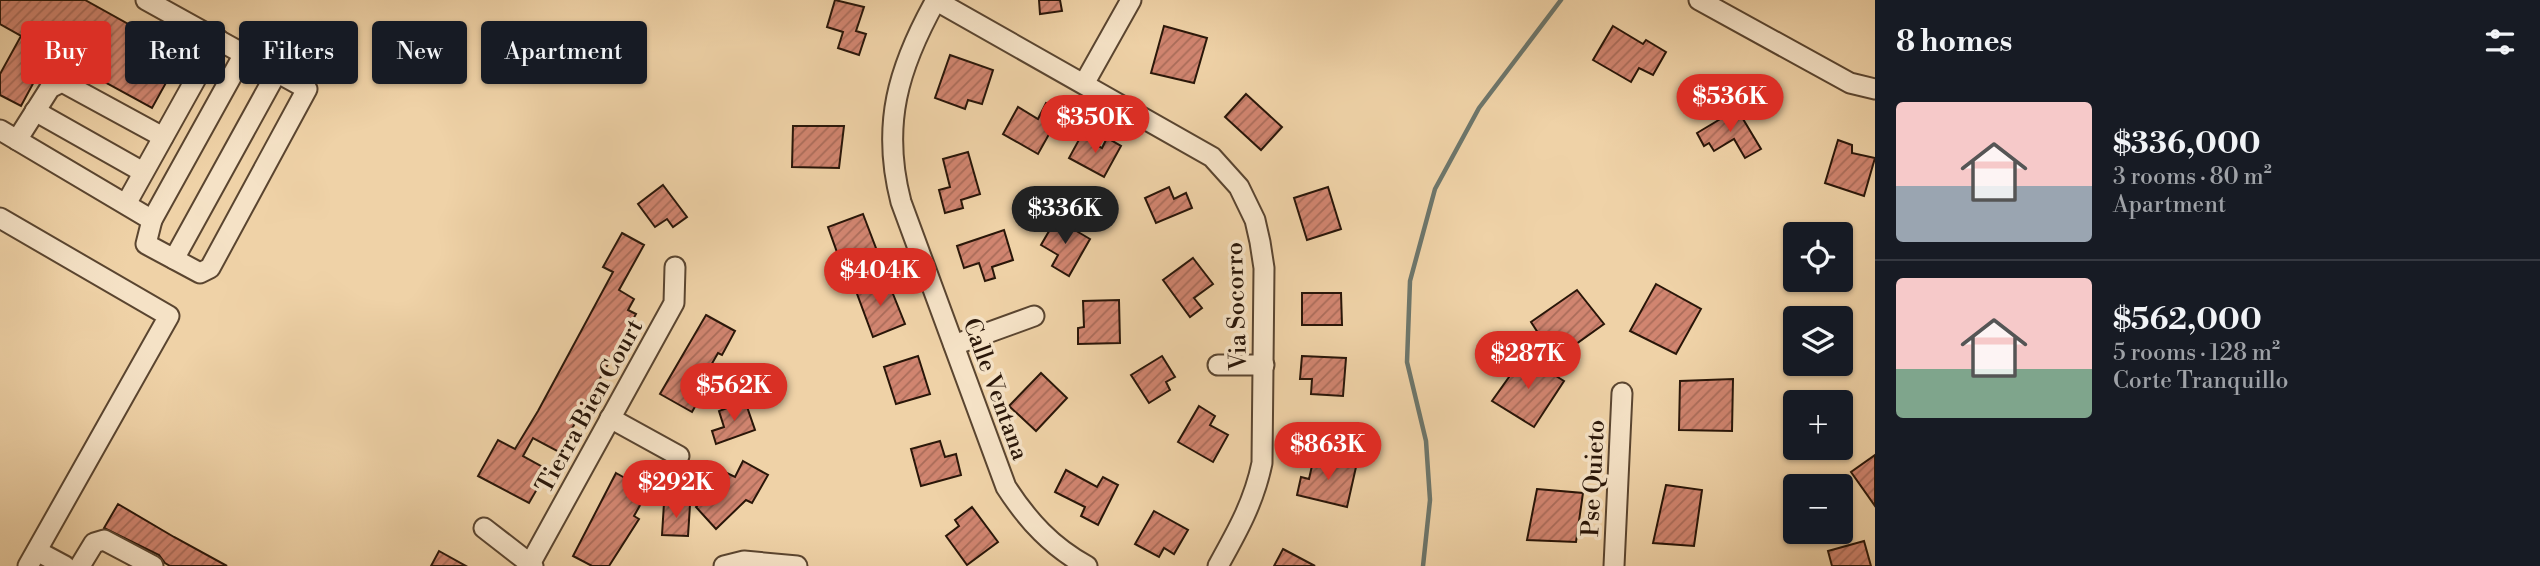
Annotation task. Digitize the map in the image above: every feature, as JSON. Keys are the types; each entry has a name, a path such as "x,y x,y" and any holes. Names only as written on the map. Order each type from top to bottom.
{"street":[{"path":"146,0 185,21"},
{"name":"Via Socorro","path":"936,0 1212,157 1239,187 1255,220 1264,268 1264,438 1257,490 1217,566"},
{"name":"Calle Ventana","path":"936,0 905,65 890,134 893,171 901,202 1006,488 1035,528 1058,548 1087,566"},
{"path":"1084,82 1131,0"},
{"path":"1699,0 1850,83 1875,89"},
{"path":"239,63 152,220 146,244 200,273 210,268 307,89 298,84"},
{"path":"152,220 8,135 35,111 50,88 62,82 163,137"},
{"path":"126,204 193,84"},
{"path":"174,259 270,84"},
{"path":"35,111 144,172"},
{"path":"0,218 169,316 33,558 65,566"},
{"name":"Tierra Bien Court","path":"531,565 674,303 676,267"},
{"path":"954,345 1034,316"},
{"path":"1218,365 1264,365"},
{"name":"Pse Quieto","path":"1614,566 1622,393"},
{"path":"610,418 679,456"},
{"path":"484,528 531,565"},
{"path":"80,566 94,543 104,540 153,566"},
{"path":"723,566 744,561 797,566"}],"building":[{"path":"0,0 85,0 125,22 125,84 165,84 152,108 108,84 111,84 111,21 21,21 21,36 0,24"},
{"path":"835,0 864,7 856,31 866,34 859,55 838,48 843,32 827,27"},
{"path":"1039,0 1060,0 1062,11 1040,14"},
{"path":"1164,26 1207,38 1194,83 1151,73"},
{"path":"1613,26 1643,44 1646,40 1666,52 1653,75 1639,68 1631,82 1593,60"},
{"path":"21,36 21,84 33,84 21,106 0,95 0,74"},
{"path":"950,55 993,70 982,104 968,100 965,109 935,98"},
{"path":"1246,94 1282,127 1261,150 1225,117"},
{"path":"1046,103 1062,111 1038,154 1003,134 1018,107 1038,119"},
{"path":"1737,109 1761,149 1745,158 1734,139 1714,151 1709,143 1704,146 1697,133"},
{"path":"793,126 844,126 839,168 792,167"},
{"path":"1081,136 1102,148 1107,138 1121,146 1104,177 1069,158"},
{"path":"1838,140 1852,145 1852,153 1875,158 1864,196 1825,183"},
{"path":"968,152 980,194 961,200 963,208 945,213 939,190 950,187 943,159"},
{"path":"663,185 687,217 673,227 667,219 655,227 638,204"},
{"path":"1169,187 1174,199 1186,193 1192,208 1156,223 1145,198"},
{"path":"1328,187 1341,229 1307,240 1294,198"},
{"path":"863,214 879,256 843,269 828,227"},
{"path":"1056,219 1090,239 1069,276 1052,266 1058,255 1041,245"},
{"path":"1004,230 1013,260 992,267 995,278 985,281 979,263 964,268 957,246"},
{"path":"622,233 644,245 619,290 634,299 628,310 636,314 559,452 533,438 523,456 548,470 529,503 478,476 498,440 515,449 538,411 613,272 603,267"},
{"path":"1193,258 1213,284 1194,298 1202,308 1190,317 1163,280"},
{"path":"887,279 905,324 873,337 856,291"},
{"path":"1656,284 1701,309 1676,354 1630,331"},
{"path":"1577,290 1604,324 1555,359 1531,322"},
{"path":"1302,293 1341,293 1342,325 1302,325"},
{"path":"1119,300 1120,343 1078,344 1078,328 1084,327 1083,301"},
{"path":"706,315 735,331 722,355 718,353 698,388 704,391 692,412 660,394"},
{"path":"918,356 930,394 896,404 884,367"},
{"path":"1162,356 1175,377 1166,382 1170,390 1149,403 1131,375"},
{"path":"1302,356 1346,358 1343,396 1311,394 1312,379 1300,379"},
{"path":"1524,356 1564,381 1534,427 1492,401"},
{"path":"1041,373 1067,398 1036,431 1009,406"},
{"path":"1733,379 1732,431 1679,430 1680,381"},
{"path":"745,401 755,430 716,444 712,431 724,427 719,411"},
{"path":"1199,406 1215,416 1210,425 1228,435 1213,462 1178,442"},
{"path":"940,441 945,457 956,454 961,475 921,486 911,449"},
{"path":"1875,455 1875,506 1853,474 1851,472"},
{"path":"1314,457 1356,467 1347,507 1297,495 1301,477 1309,479"},
{"path":"743,461 768,475 752,503 746,500 716,529 696,507 717,487 725,472 735,477"},
{"path":"1066,470 1097,487 1103,477 1118,485 1098,525 1081,516 1085,507 1055,492"},
{"path":"616,473 648,491 634,516 639,519 609,566 592,566 573,556"},
{"path":"1666,485 1702,490 1694,546 1653,543"},
{"path":"1537,489 1583,493 1576,542 1527,540"},
{"path":"664,503 690,505 688,536 662,535"},
{"path":"118,504 227,566 170,566 159,555 104,528"},
{"path":"972,507 998,542 967,565 946,536 959,526 955,520"},
{"path":"1154,511 1188,530 1174,554 1164,548 1159,557 1135,544"},
{"path":"1864,541 1871,566 1832,566 1828,551"},
{"path":"1283,549 1315,566 1274,566"},
{"path":"439,551 466,566 431,566"}],"waterway":[{"path":"1423,566 1430,500 1426,441 1407,362 1410,281 1435,189 1479,108 1561,0"}]}
